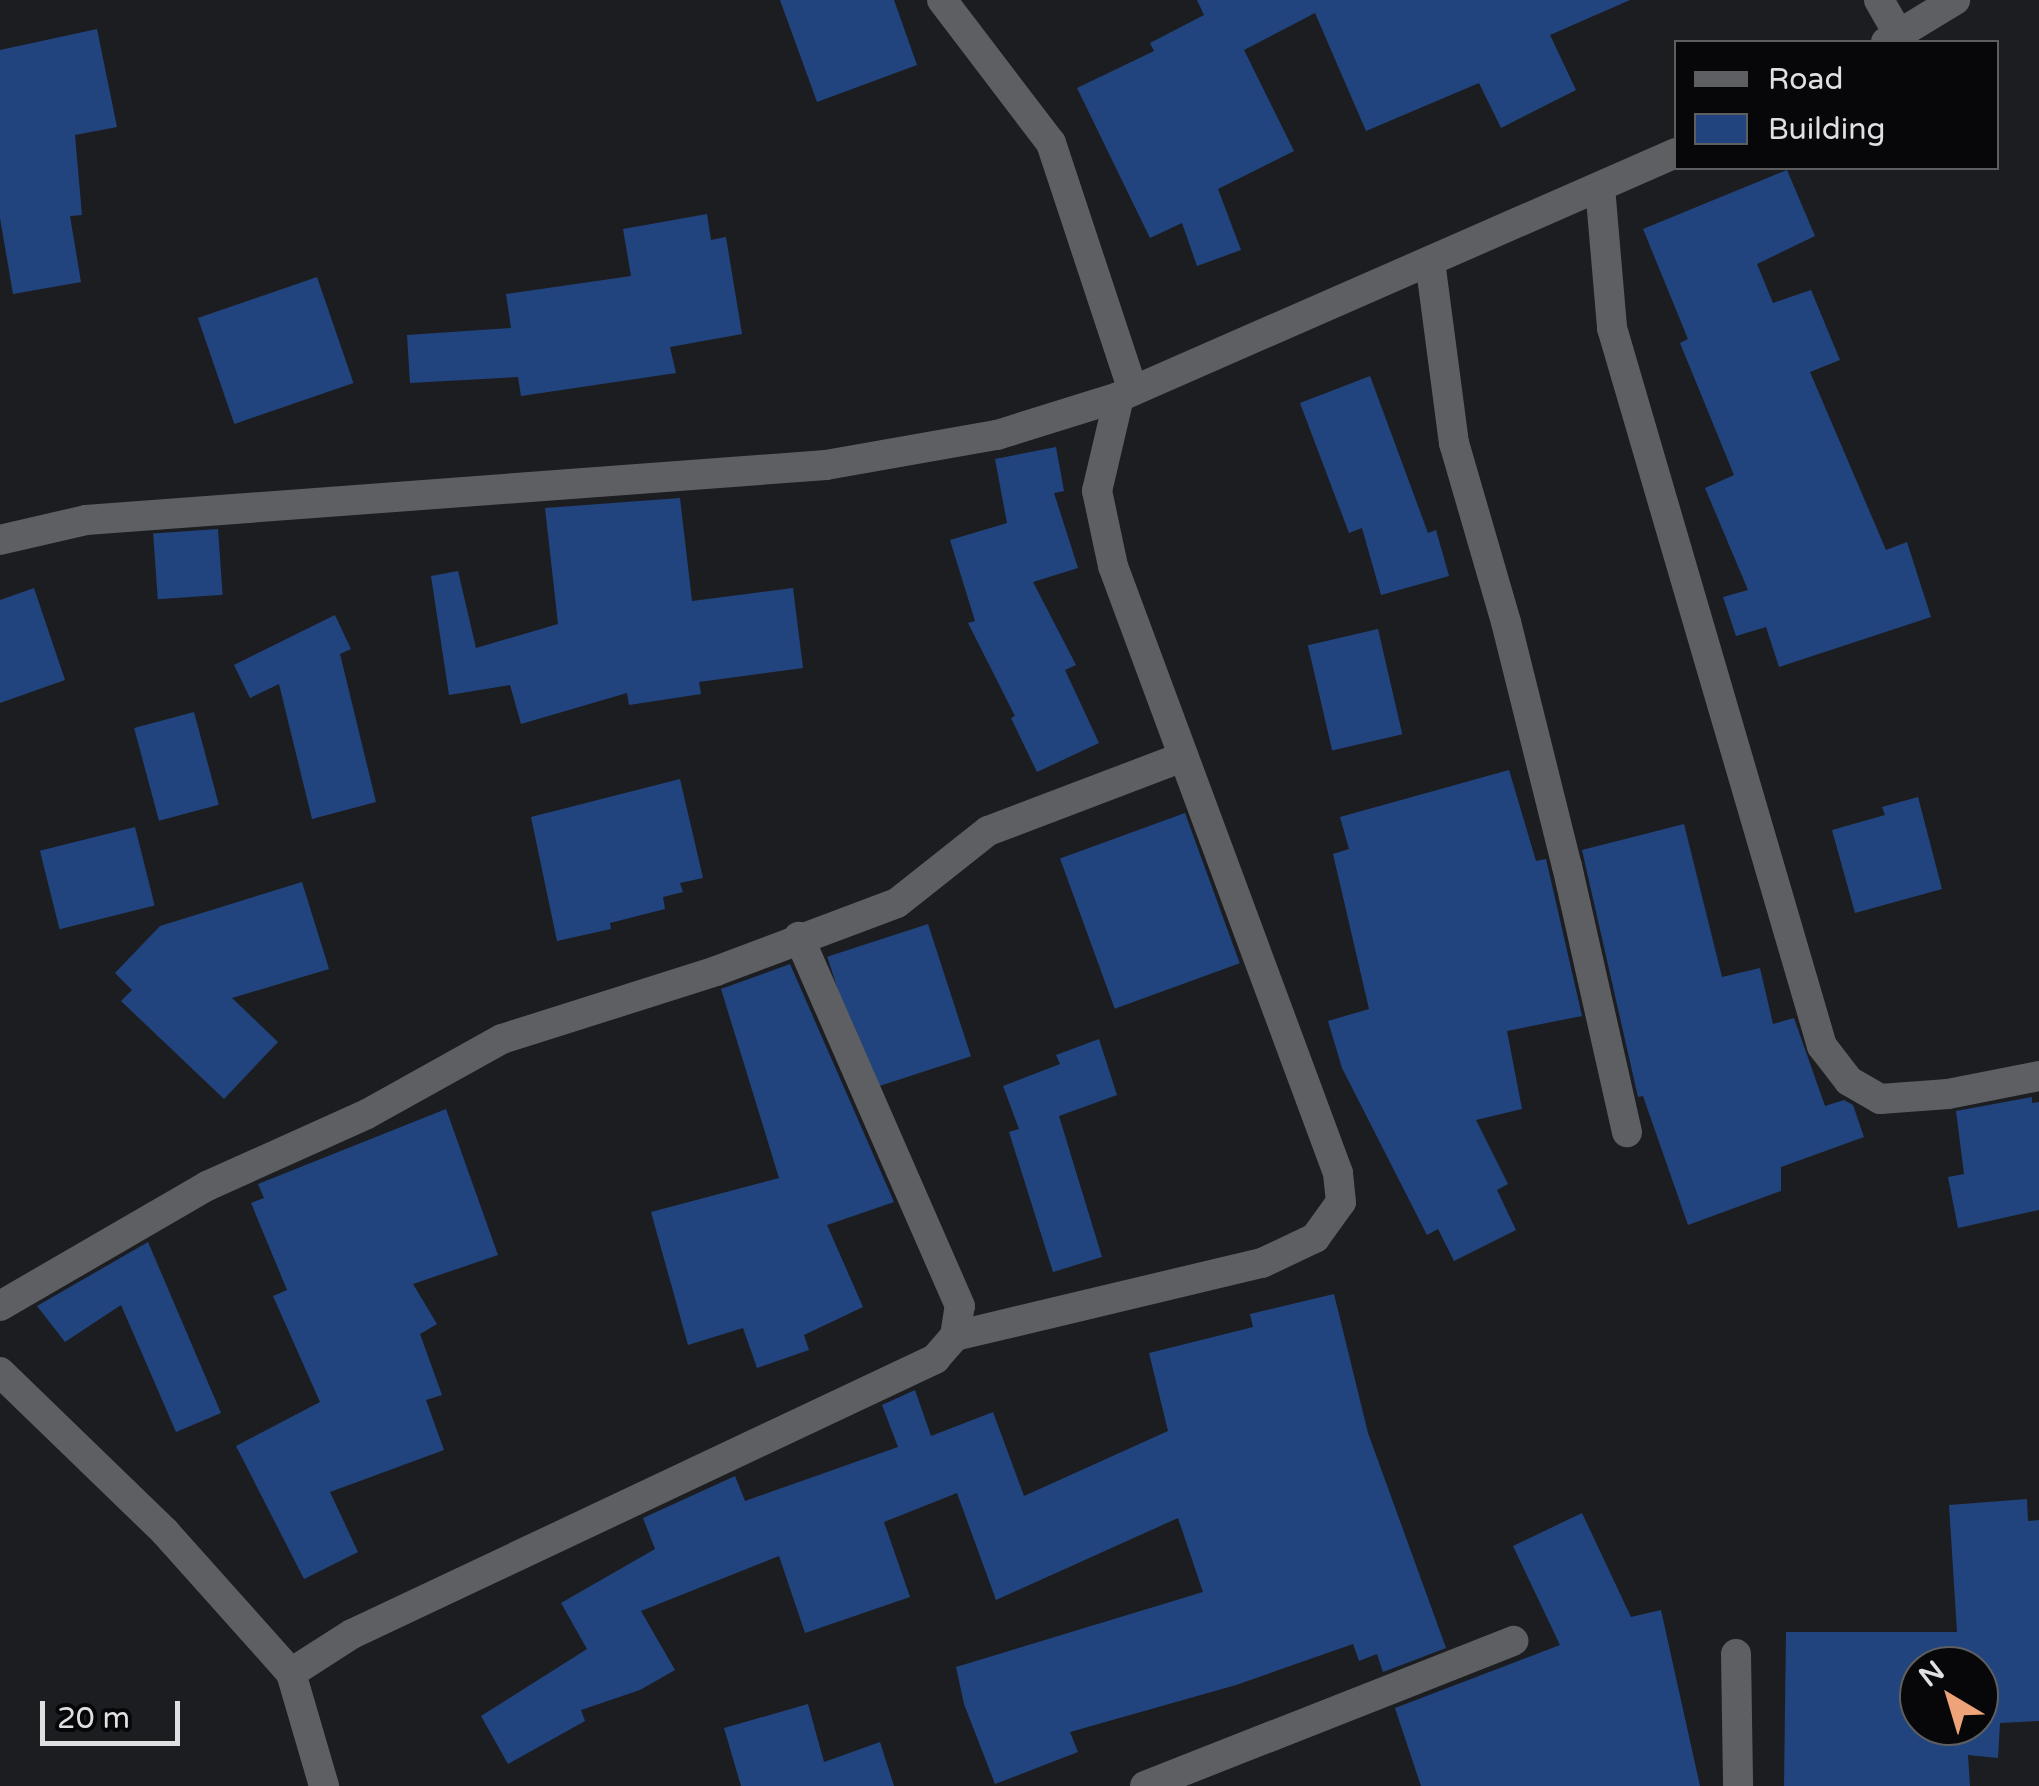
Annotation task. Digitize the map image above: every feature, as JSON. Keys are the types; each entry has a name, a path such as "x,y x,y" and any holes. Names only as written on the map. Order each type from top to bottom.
{"street":[{"path":"942,0 1051,143 1126,394 1097,491 1113,566 1338,1173 1340,1202 1315,1238 1262,1263 955,1336"},
{"path":"1879,0 1892,39 1955,0"},
{"path":"0,540 86,520 826,465 997,434 1126,394 1674,154"},
{"path":"1600,187 1612,328 1822,1046 1849,1081 1880,1099 1929,1096 2039,1076"},
{"path":"1430,262 1454,443 1567,866 1627,1132"},
{"path":"0,1306 207,1186 367,1114 502,1039 716,971 897,903 988,831 1183,758"},
{"path":"291,1673 352,1634 935,1359 955,1336 960,1306 800,937"},
{"path":"0,1372 165,1532 291,1673 324,1786"},
{"path":"1145,1786 1514,1641"},
{"path":"1736,1654 1738,1786"}],"building":[{"path":"780,0 894,0 917,65 817,102"},
{"path":"1197,0 1630,0 1550,35 1576,90 1501,128 1479,83 1366,131 1315,13 1244,50 1294,151 1218,189 1241,250 1197,266 1182,223 1150,238 1077,88 1154,51 1150,43 1204,15"},
{"path":"97,29 117,127 75,135 82,215 70,216 81,282 13,294 0,218 0,50"},
{"path":"1787,170 1815,236 1757,264 1773,303 1811,290 1840,360 1810,372 1886,550 1907,542 1931,617 1779,667 1766,627 1736,636 1723,597 1748,590 1705,488 1734,475 1680,343 1688,339 1643,229"},
{"path":"707,214 711,240 726,237 742,334 670,347 676,373 521,396 518,377 410,383 407,335 511,328 506,294 631,276 623,229"},
{"path":"317,277 353,383 234,424 198,318"},
{"path":"1370,376 1428,533 1436,530 1449,576 1381,595 1362,528 1349,533 1300,403"},
{"path":"1056,447 1064,491 1054,493 1078,568 1033,582 1076,665 1065,670 1099,743 1037,772 1011,718 1015,716 968,623 975,621 950,540 1007,523 995,459"},
{"path":"680,498 692,601 793,588 803,668 699,682 701,694 629,705 627,693 521,724 510,685 449,695 431,576 458,571 476,648 558,624 545,508"},
{"path":"218,529 223,595 158,599 153,534"},
{"path":"34,588 65,680 0,703 0,600"},
{"path":"335,615 351,649 340,654 376,802 312,819 279,684 250,698 234,665"},
{"path":"1378,629 1402,734 1332,750 1308,645"},
{"path":"194,712 219,805 159,821 134,728"},
{"path":"1509,770 1536,861 1546,859 1582,1016 1507,1031 1522,1109 1476,1120 1508,1184 1497,1190 1516,1230 1454,1261 1438,1229 1427,1235 1342,1068 1328,1021 1369,1009 1333,854 1349,849 1340,817"},
{"path":"680,779 703,878 680,883 683,892 663,897 665,909 610,923 611,929 557,941 531,817"},
{"path":"1918,797 1942,889 1855,913 1832,830 1885,815 1882,807"},
{"path":"1185,813 1240,963 1115,1009 1060,858"},
{"path":"1684,824 1722,977 1760,968 1773,1024 1794,1018 1825,1106 1844,1100 1853,1105 1864,1137 1781,1167 1781,1191 1688,1225 1643,1096 1638,1097 1582,850"},
{"path":"135,827 155,906 60,929 40,851"},
{"path":"302,882 329,969 232,998 278,1042 224,1099 121,1001 132,990 115,973 160,926"},
{"path":"928,924 971,1056 870,1089 827,957"},
{"path":"790,964 894,1202 827,1225 863,1307 804,1335 809,1350 757,1368 743,1328 688,1345 651,1212 779,1178 721,989"},
{"path":"1099,1039 1117,1095 1059,1116 1102,1257 1053,1272 1009,1132 1019,1129 1003,1086 1060,1064 1056,1055"},
{"path":"2032,1097 2032,1103 2039,1102 2039,1210 1958,1228 1948,1177 1964,1174 1956,1111"},
{"path":"446,1109 498,1255 413,1284 437,1324 420,1334 442,1395 426,1400 444,1450 330,1492 358,1552 304,1579 236,1446 320,1402 273,1296 287,1290 251,1203 264,1198 258,1184"},
{"path":"148,1242 221,1413 176,1432 121,1305 65,1342 37,1306"},
{"path":"1334,1294 1368,1433 1446,1648 1383,1672 1377,1654 1359,1661 1353,1644 1236,1685 1070,1732 1078,1752 995,1784 964,1704 956,1667 1203,1592 1178,1518 996,1600 957,1493 884,1522 910,1597 805,1633 779,1556 641,1611 675,1670 640,1690 581,1710 585,1721 508,1764 481,1716 587,1649 561,1603 655,1549 643,1518 735,1476 745,1501 898,1447 882,1405 915,1390 931,1436 993,1412 1024,1496 1168,1431 1149,1353 1253,1327 1250,1314"},
{"path":"2027,1499 2028,1521 2039,1520 2039,1721 2000,1723 1999,1740 1999,1646 1899,1646 1899,1746 1999,1746 1998,1758 1968,1755 1970,1786 1784,1786 1786,1632 1957,1632 1949,1505"},
{"path":"1582,1513 1631,1617 1661,1610 1700,1786 1421,1786 1395,1708 1560,1645 1513,1546"},
{"path":"808,1704 824,1762 880,1742 894,1786 741,1786 724,1728"}]}
